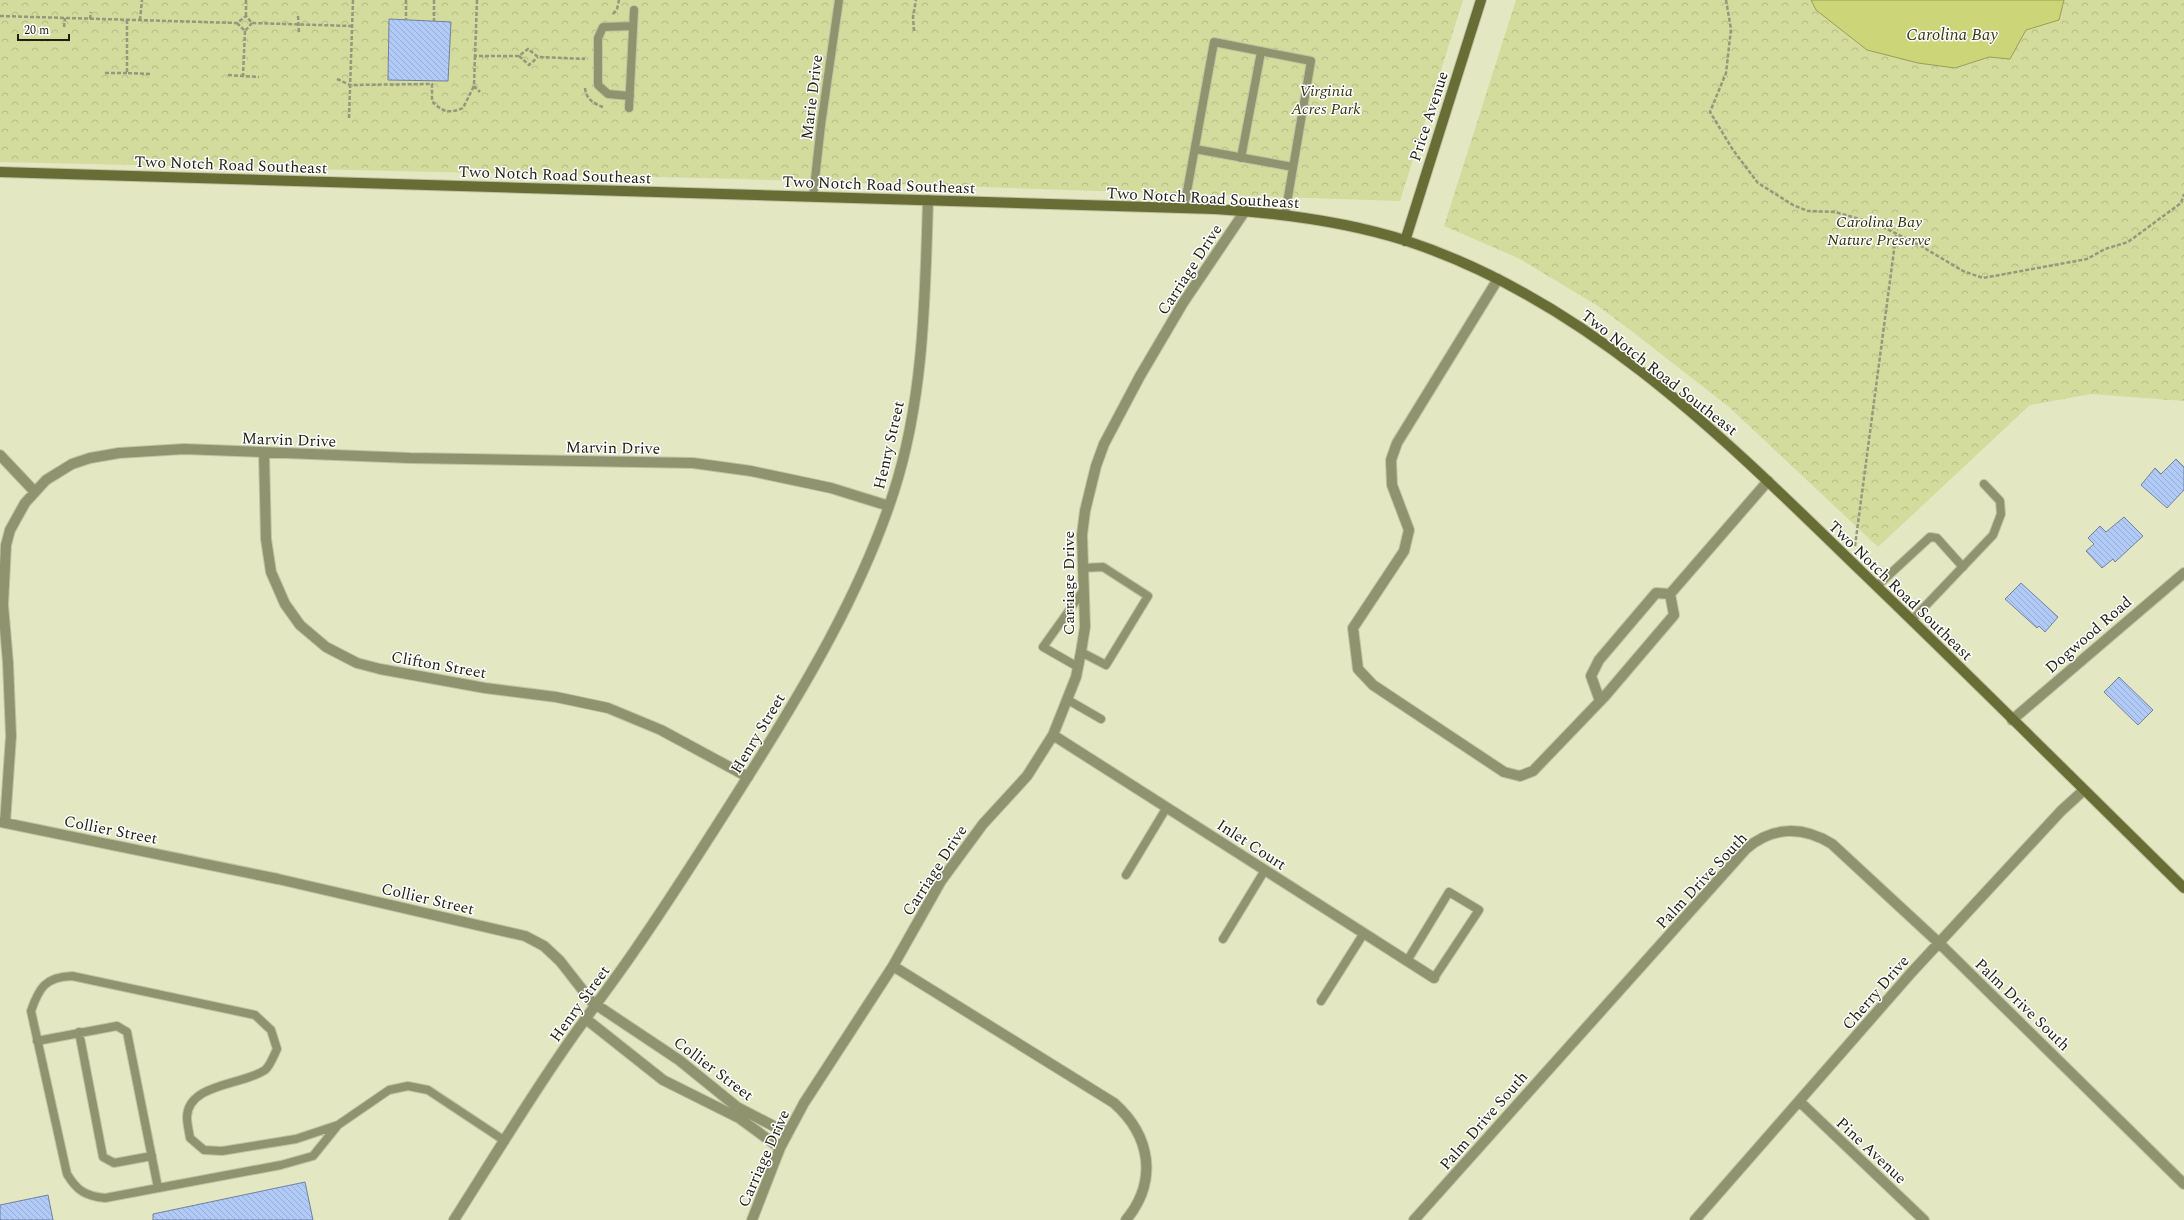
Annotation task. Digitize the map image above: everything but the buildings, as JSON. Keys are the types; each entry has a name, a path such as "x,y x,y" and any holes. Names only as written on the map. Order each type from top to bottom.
{"street":[{"name":"Price Avenue","path":"1405,241 1481,0"},
{"name":"Two Notch Road Southeast","path":"0,172 1184,208 1245,211 1285,215 1331,222 1405,241 1439,253 1498,279 1547,306 1613,350 1712,430 1768,481 1912,620 2184,888"},
{"name":"Henry Street","path":"454,1220 561,1054 637,948 748,777 791,708 848,602 889,506 909,430 917,384 925,306 928,200"},
{"name":"Carriage Drive","path":"752,1220 787,1133 804,1103 893,966 941,881 965,846 1027,776 1054,735 1068,700 1081,652 1085,627 1082,568 1085,512 1096,466 1104,444 1140,376 1183,303 1245,211"},
{"path":"1498,279 1397,442 1391,460 1392,485 1409,530 1404,551 1353,628 1358,669 1373,684 1504,772 1520,776 1533,771 1600,701 1674,615 1670,594"},
{"name":"Marvin Drive","path":"3,823 10,736 8,663 3,605 6,545 16,516 34,491 46,480 72,464 90,458 119,453 184,449 410,458 693,464 722,466 831,488 889,506"},
{"name":"Clifton Street","path":"264,453 266,539 271,572 285,604 300,625 326,647 357,663 380,669 485,688 556,697 608,708 661,730 748,777"},
{"path":"0,455 34,491"},
{"path":"1670,594 1768,481"},
{"name":"Dogwood Road","path":"2012,720 2184,572"},
{"path":"1600,701 1591,676 1599,660 1656,593 1670,594"},
{"name":"Inlet Court","path":"1054,735 1434,978"},
{"name":"Cherry Drive","path":"1695,1220 1939,943 2060,811 2084,790"},
{"name":"Collier Street","path":"3,823 278,878 511,931 525,936 550,951 560,961 592,1002 679,1060 737,1107 787,1133"},
{"name":"Palm Drive South","path":"1414,1220 1754,842 1771,834 1788,830 1800,830 1822,838 1832,844 1939,943 2184,1184"},
{"path":"893,966 1114,1104 1126,1114 1140,1135 1146,1160 1142,1193 1134,1210 1126,1220"},
{"name":"Collier Street","path":"586,1020 663,1080 739,1118 780,1148"},
{"name":"Pine Avenue","path":"1799,1101 1924,1220"}],"lane":[{"name":"Marie Drive","path":"813,197 821,125 839,0"},
{"path":"629,108 634,10"},
{"path":"630,96 608,94 598,85 598,38 603,26 633,26"},
{"path":"1184,208 1214,42 1311,61 1285,215"},
{"path":"1241,158 1261,52"},
{"path":"1194,149 1293,167"},
{"path":"1912,620 1993,535 2001,514 2000,501 1984,484"},
{"path":"1876,586 1930,537 1937,538 1963,567"},
{"path":"1081,652 1106,665 1148,596 1103,567 1082,568"},
{"path":"1078,667 1043,647 1083,591"},
{"path":"1068,700 1100,719"},
{"path":"1126,875 1167,807"},
{"path":"1223,939 1265,870"},
{"path":"1408,961 1449,892 1479,910 1434,978"},
{"path":"1321,1001 1364,933"},
{"path":"338,1125 313,1156 281,1165 105,1198 90,1196 74,1186 67,1174 31,1011 36,996 45,984 58,977 72,976 254,1015 271,1030 277,1049 266,1070 245,1079 216,1086 195,1099 187,1115 190,1138 204,1150 222,1151 296,1139 338,1125 390,1090 408,1086 428,1090 505,1141"},
{"path":"37,1041 78,1032 117,1026 127,1032 158,1188"},
{"path":"78,1032 104,1157 114,1163 152,1156"}],"path":[{"path":"140,20 142,0"},
{"path":"246,0 246,16 252,23 352,26"},
{"path":"349,118 353,0"},
{"path":"406,0 406,20"},
{"path":"434,0 434,21"},
{"path":"337,79 350,85 427,82 432,84 432,101 445,112 454,112 463,108 474,86 477,0"},
{"path":"914,31 913,18 916,0"},
{"path":"1726,0 1731,29 1726,73 1710,112 1733,150 1758,183 1793,205 1808,211 1835,212 1877,224 1896,235 1921,246 1963,271 1983,278 2087,259 2105,249 2128,242 2181,203 2184,194"},
{"path":"90,19 91,12"},
{"path":"0,16 237,23 246,16"},
{"path":"298,16 300,25 299,33"},
{"path":"64,27 65,18"},
{"path":"127,20 127,73"},
{"path":"237,23 245,31"},
{"path":"243,76 245,31 252,23"},
{"path":"476,56 519,56 528,49 538,57 585,59"},
{"path":"519,56 529,65 538,57"},
{"path":"105,73 150,74"},
{"path":"228,75 259,77"},
{"path":"474,86 480,92"},
{"path":"1850,560 1856,542 1874,389 1896,235"}],"green space":[{"name":"Virginia Acres Park","path":"0,0 1463,0 1400,201 742,179 0,162"},
{"name":"Carolina Bay Nature Preserve","path":"1516,0 2184,0 2184,401 2091,394 2030,405 1878,547 1729,407 1598,306 1518,258 1444,226"}],"water":[{"name":"Carolina Bay","path":"1811,0 2064,0 2059,20 2026,30 2010,59 1989,57 1955,68 1918,63 1867,50 1816,10"}]}
